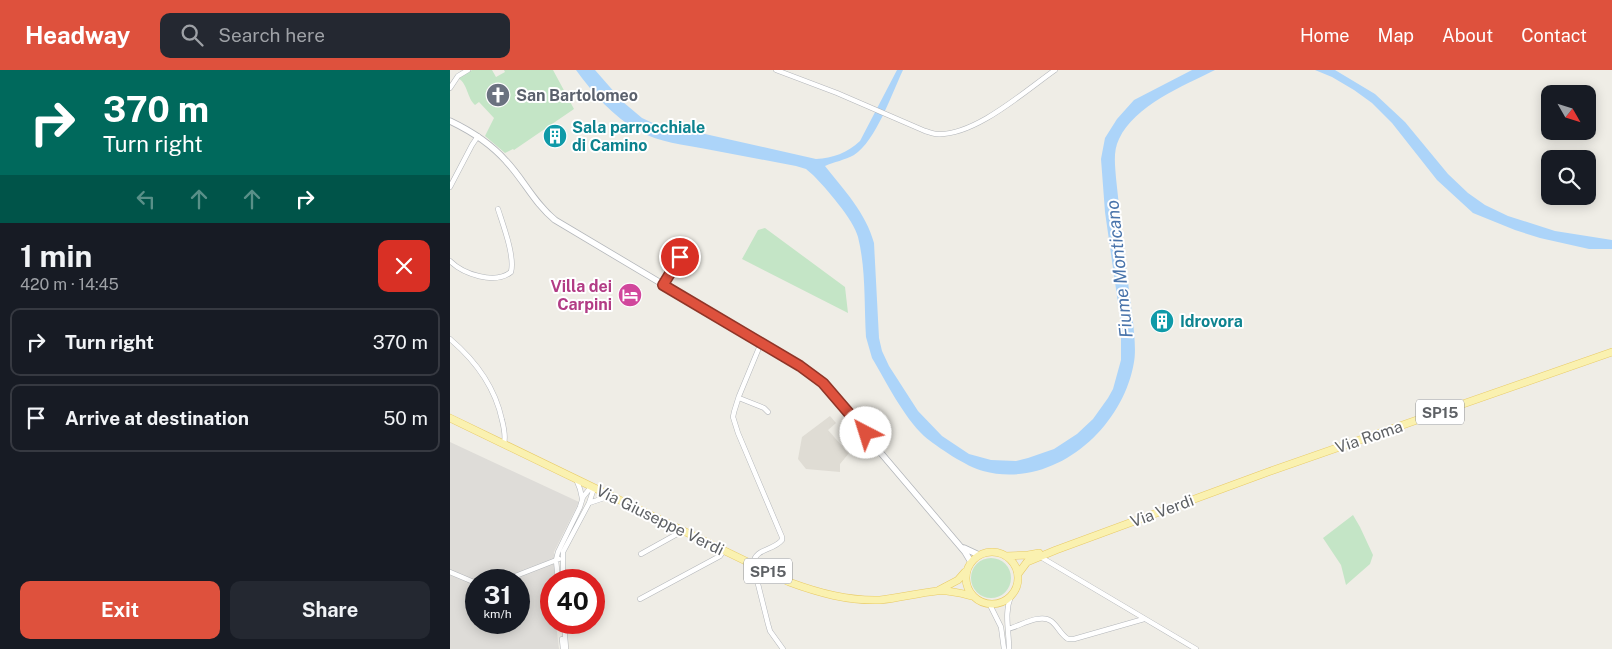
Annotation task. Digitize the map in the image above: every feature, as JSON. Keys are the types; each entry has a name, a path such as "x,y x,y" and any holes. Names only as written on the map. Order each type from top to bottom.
{"main road":[{"name":"Via Roma","path":"1268,472 1612,352"},
{"name":"Via Giuseppe Verdi","path":"450,418 789,582 817,592 846,599 878,600 937,591"},
{"name":"Via Verdi","path":"1056,550 1268,472"},
{"name":"SP15","path":"937,591 958,580 971,562 979,555 993,552 1006,556 1028,555 1056,550"},
{"name":"SP15","path":"1018,574 1027,562 1056,550"},
{"path":"990,605 1005,601 1012,596 1016,589 1018,574 1012,561 1006,556"},
{"path":"967,570 965,579 967,588 972,596"},
{"name":"SP15","path":"937,591 950,591 972,596 990,605"}],"street":[{"path":"450,88 452,80 468,70"},
{"path":"776,70 829,89 936,134 967,129 993,115 1055,70"},
{"path":"450,121 478,136 506,160 538,205 550,216 800,366 823,383 960,545 971,562"},
{"path":"450,187 478,136"},
{"path":"450,262 463,270 491,278 503,276 511,272 512,264 508,243 498,209"},
{"path":"663,285 680,257 687,262"},
{"path":"450,339 476,365 493,390 500,407 504,443"},
{"path":"761,343 739,398 734,417 738,433 782,540 780,543 763,550 755,556 753,564 770,631 784,649"},
{"path":"739,398 764,408 768,412"},
{"path":"576,480 582,500"},
{"path":"557,569 556,560 559,547 582,500 593,487"},
{"path":"562,569 562,558 566,546 589,503 593,487"},
{"path":"589,503 610,496"},
{"path":"641,554 677,534 680,529"},
{"path":"960,545 979,555"},
{"path":"640,599 720,556 724,550"},
{"path":"1039,556 1196,649"},
{"path":"530,570 562,558"},
{"path":"450,572 465,578"},
{"path":"1009,649 1008,605 1012,596"},
{"path":"990,605 1001,627 1004,649"},
{"path":"1008,629 1037,619 1046,620 1052,621 1060,633 1068,639 1074,639 1144,619"},
{"path":"563,634 564,649"}],"shaded area":[{"path":"830,416 836,423 828,430 842,446 858,431 863,436 840,464 840,472 806,469 798,459 802,437"},
{"path":"450,442 579,502 554,552 555,569 540,569 540,634 557,634 559,649 450,649"}],"green space":[{"path":"472,70 492,70 496,77 505,72 504,70 553,70 574,109 514,150 505,153 485,136 494,118 479,102 475,105 472,102 464,84 458,78"},
{"path":"765,228 845,287 848,313 742,259 758,230"},
{"path":"1353,515 1373,555 1370,564 1346,585 1341,565 1323,538"},
{"path":"987,558 995,558 1002,561 1008,567 1011,578 1008,589 1002,595 995,598 987,598 980,595 974,589 971,582 971,574 974,567 980,561"}],"water":[{"name":"Fiume Monticano","path":"576,70 595,70 623,102 642,118 657,125 816,159 840,154 860,141 897,70 903,70 876,128 862,148 851,157 825,166 854,202 870,232 874,243 879,338 882,351 889,366 918,411 942,436 969,454 991,460 1016,461 1054,449 1077,434 1093,419 1113,389 1121,360 1121,324 1105,212 1101,159 1105,138 1117,119 1134,100 1192,70 1215,70 1148,106 1126,127 1117,144 1115,158 1116,178 1135,348 1134,362 1127,387 1116,410 1100,431 1081,449 1059,463 1035,471 1009,475 976,469 952,456 924,436 902,409 872,358 866,337 862,261 858,237 851,222 838,204 813,175 806,169 796,166 672,143 646,135 612,112"},
{"path":"1315,70 1335,70 1375,94 1405,122 1448,174 1468,193 1485,205 1508,216 1555,231 1612,240 1612,249 1589,249 1540,238 1473,213 1437,180 1392,123 1372,103 1332,77"}],"place":[{"name":"San Bartolomeo","path":"498,95"},
{"name":"Sala parrocchiale di Camino","path":"555,136"},
{"name":"Villa dei Carpini","path":"630,295"},
{"name":"Idrovora","path":"1162,321"}],"route":[{"path":"680,257 663,285 818,378 866,433"}]}
